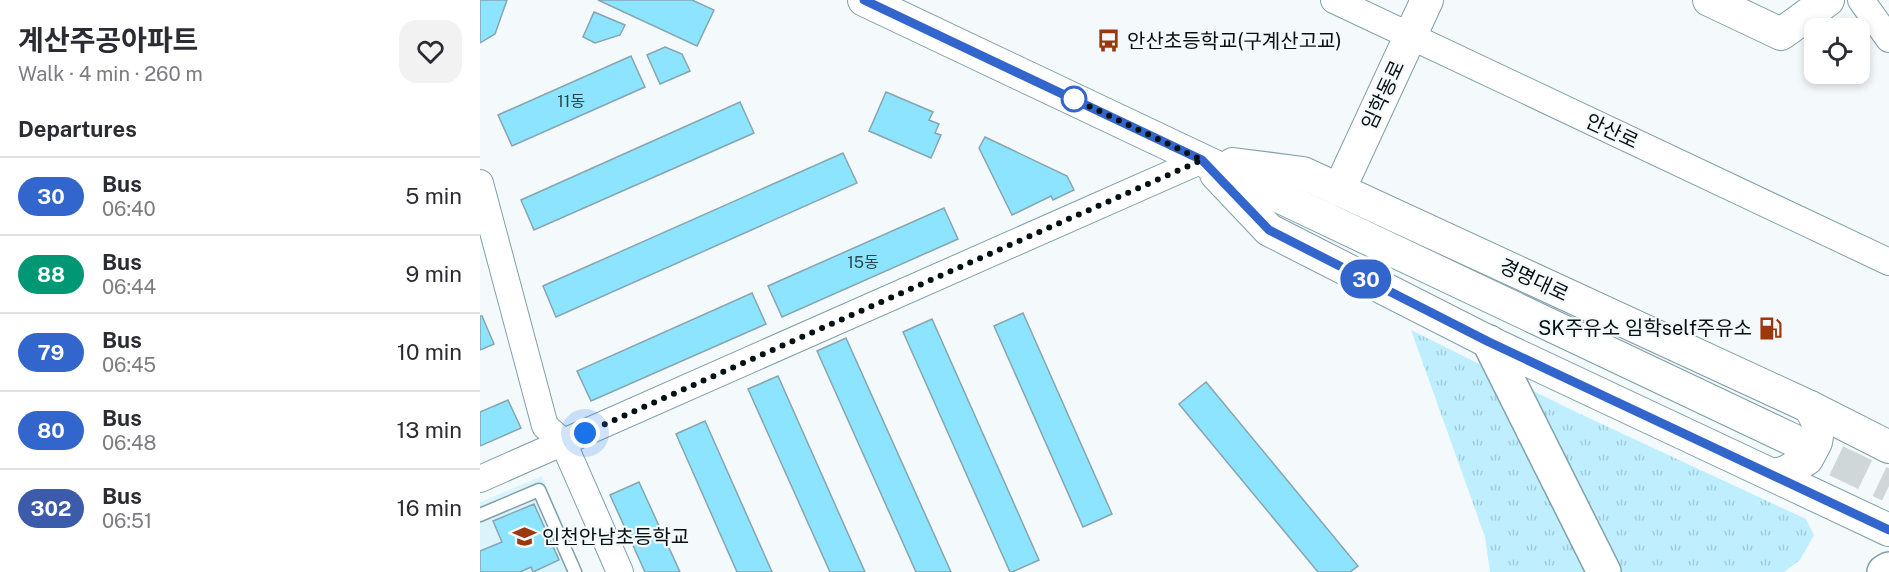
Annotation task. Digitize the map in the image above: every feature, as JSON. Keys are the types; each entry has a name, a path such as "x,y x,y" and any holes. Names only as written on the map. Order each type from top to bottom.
{"main road":[{"path":"1489,342 1604,572"},
{"path":"1884,572 1889,568"}],"street":[{"name":"경명대로","path":"864,0 1793,440"},
{"name":"안산로","path":"1334,0 1889,261"},
{"name":"임학동로","path":"1339,190 1427,0"},
{"path":"1709,0 1781,34 1828,0"},
{"path":"1860,0 1889,39"},
{"name":"경명대로","path":"1202,160 1303,173 1810,407 1889,447"},
{"name":"경명대로","path":"1202,160 1269,230 1489,342 1889,530"},
{"path":"480,479 1202,160"},
{"path":"480,183 545,426 563,442 620,572"},
{"path":"1774,475 1786,472 1807,459 1816,442 1819,425 1810,407"}],"lane":[{"path":"480,515 539,490 575,572"}],"shaded area":[{"name":"인천안남초등학교","path":"542,476 583,572 480,572 480,502"}],"green space":[{"path":"1411,330 1576,412 1806,519 1814,535 1800,560 1784,572 1490,572 1485,537"}],"building":[{"path":"480,0 507,0 495,34 480,43"},
{"path":"598,0 692,0 714,10 697,46"},
{"path":"594,12 625,25 620,35 595,43 583,37"},
{"path":"665,47 682,54 690,71 660,84 647,55"},
{"path":"631,56 645,87 512,146 498,115"},
{"path":"886,92 933,112 929,120 939,124 935,133 941,135 931,158 869,131"},
{"path":"740,102 754,133 534,230 521,200"},
{"path":"985,137 1067,176 1074,190 1053,200 1051,196 1012,215 979,148"},
{"path":"843,153 857,183 556,317 543,286"},
{"path":"944,208 958,239 782,317 768,286"},
{"path":"752,293 766,324 591,401 577,371"},
{"path":"1023,313 1112,514 1083,527 994,326"},
{"path":"480,316 494,344 480,350"},
{"path":"932,319 1039,560 1012,572 1010,572 903,332"},
{"path":"846,338 951,572 916,572 817,351"},
{"path":"778,376 865,572 830,572 748,389"},
{"path":"1206,382 1358,566 1350,572 1318,572 1179,404"},
{"path":"508,400 521,428 480,446 480,412"},
{"path":"705,421 772,572 737,572 676,434"},
{"path":"639,482 680,572 645,572 610,495"},
{"path":"534,504 559,560 533,572 531,567 520,572 480,572 480,551 502,542 493,521"}],"tunnel":[{"path":"1793,440 1889,486"}],"bus line":[{"name":"30","path":"864,0 1202,160 1269,230 1489,342 1889,530"}],"place":[{"name":"안산초등학교(구계산고교)","path":"1109,41"},
{"name":"SK주유소 임학self주유소","path":"1770,328"},
{"name":"인천안남초등학교","path":"524,537"}],"route":[{"path":"585,433 1202,160 1074,99"}]}
